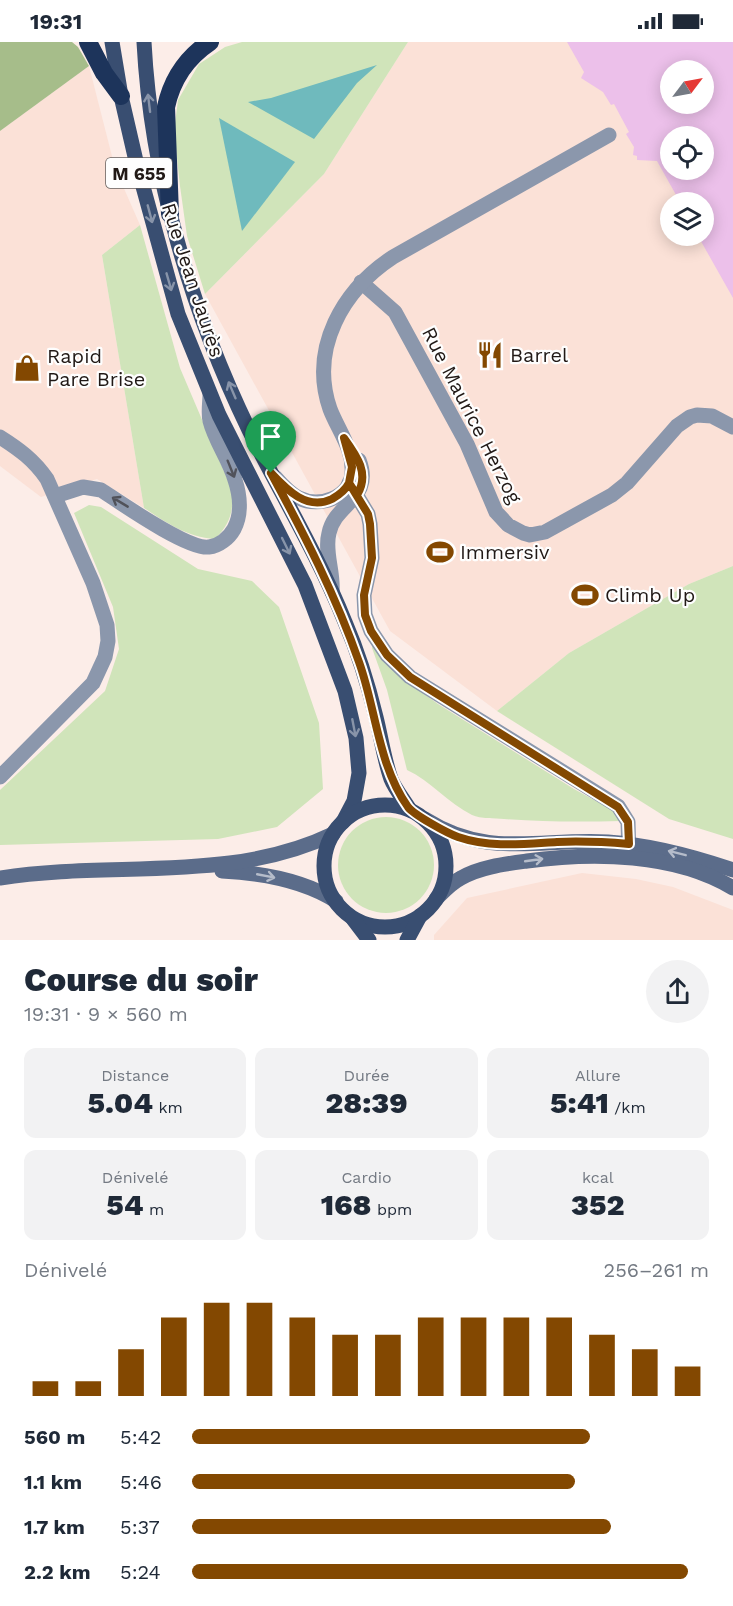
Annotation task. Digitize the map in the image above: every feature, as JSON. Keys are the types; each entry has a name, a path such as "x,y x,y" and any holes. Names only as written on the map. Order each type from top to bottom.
{"highway":[{"path":"88,42 104,73 121,96"},
{"path":"170,214 164,121 167,100 174,79 190,58 210,42"}],"main road":[{"name":"Rue Jean Jaurès","path":"112,42 121,96 136,161 178,314 210,394 305,585 341,680 356,738 359,772 352,806 344,822"},
{"name":"Rue Jean Jaurès","path":"144,42 149,107 170,214 184,263 218,357 249,429 332,592 369,689 391,780 410,810"},
{"path":"369,940 329,887 325,872 327,848 333,834 356,812 372,806 396,806 410,810 459,838 494,845 588,842 629,851 697,872 733,888"},
{"path":"425,819 440,838 446,861 445,877 436,899"},
{"path":"0,878 38,873 165,869 260,859 300,849 333,834"},
{"path":"407,940 420,916 460,878 497,866 629,851 683,854 733,870"},
{"path":"165,869 261,875 310,887 360,921 383,926 406,923 420,916"}],"street":[{"path":"609,135 393,257 361,282 342,307 333,326 325,362 327,398 344,438 352,467 353,489 368,514 370,524 372,558 363,605 371,631 378,643 410,677 618,807 628,822 629,851"},
{"name":"Rue Maurice Herzog","path":"361,282 395,312 467,444 496,512 508,525 523,534 545,532 612,495 627,483 677,426 690,417 712,416 733,427"},
{"path":"55,496 91,487 101,490 182,539 198,546 209,547 220,543 230,535 236,524 239,494 209,419 210,394"},
{"path":"0,437 20,449 36,464 55,496 102,608 107,625 108,641 105,657 93,683 0,777"},
{"path":"271,473 298,498 317,502 329,500 353,489"},
{"path":"332,592 334,576 327,545 329,533 331,525 353,489"}],"shaded area":[{"path":"408,42 733,42 733,566 689,584 569,653 497,711 390,631 205,294 324,174"},
{"path":"89,66 115,168 140,225 102,255 144,508 97,479 41,497 0,466 0,131"},
{"path":"582,873 636,879 673,887 733,910 733,940 434,940 434,935 467,898"}],"green space":[{"path":"0,42 72,42 78,47 89,66 0,131"},
{"path":"242,42 408,42 324,174 205,294 187,236 180,186 174,131 178,100 199,64 225,47"},
{"path":"140,225 180,368 232,490 230,517 215,539 186,532 144,508 102,255"},
{"path":"89,505 101,507 198,569 252,581 279,607 319,723 323,789 277,827 218,839 0,845 0,790 105,691 119,649 113,607 74,513"},
{"path":"733,566 733,839 669,819 497,711 569,653 689,584"},
{"path":"373,644 398,675 438,704 574,789 618,813 621,821 577,822 483,818 472,815 407,770 387,690 372,648"},
{"path":"386,817 404,820 420,831 431,847 434,865 431,883 420,899 404,910 386,913 368,910 352,899 341,883 338,865 341,847 352,831 368,820"}],"water":[{"path":"377,65 357,83 314,139 248,102 271,98"},
{"path":"219,118 295,162 242,231"}],"building":[{"path":"567,42 733,42 733,298 704,246 714,246 714,192 674,192 668,180 714,180 714,126 660,126 660,166 657,161 637,160 637,156 633,155 634,147 626,134 629,132 614,104 611,105 603,92 581,78 584,72"}],"place":[{"name":"Barrel","path":"490,355"},
{"name":"Rapid Pare Brise","path":"27,368"},
{"name":"Immersiv","path":"440,552"},
{"name":"Climb Up","path":"585,595"}],"route":[{"path":"271,473 286,489 298,498 307,501 329,500 340,494 349,483 357,495 362,478 361,464 344,438 351,457 352,477 349,483 368,514 370,524 372,558 363,605 371,631 378,643 410,677 618,807 628,822 629,844 556,842 494,845 459,838 410,810 391,780 369,689 346,623 318,562 271,473"}]}
